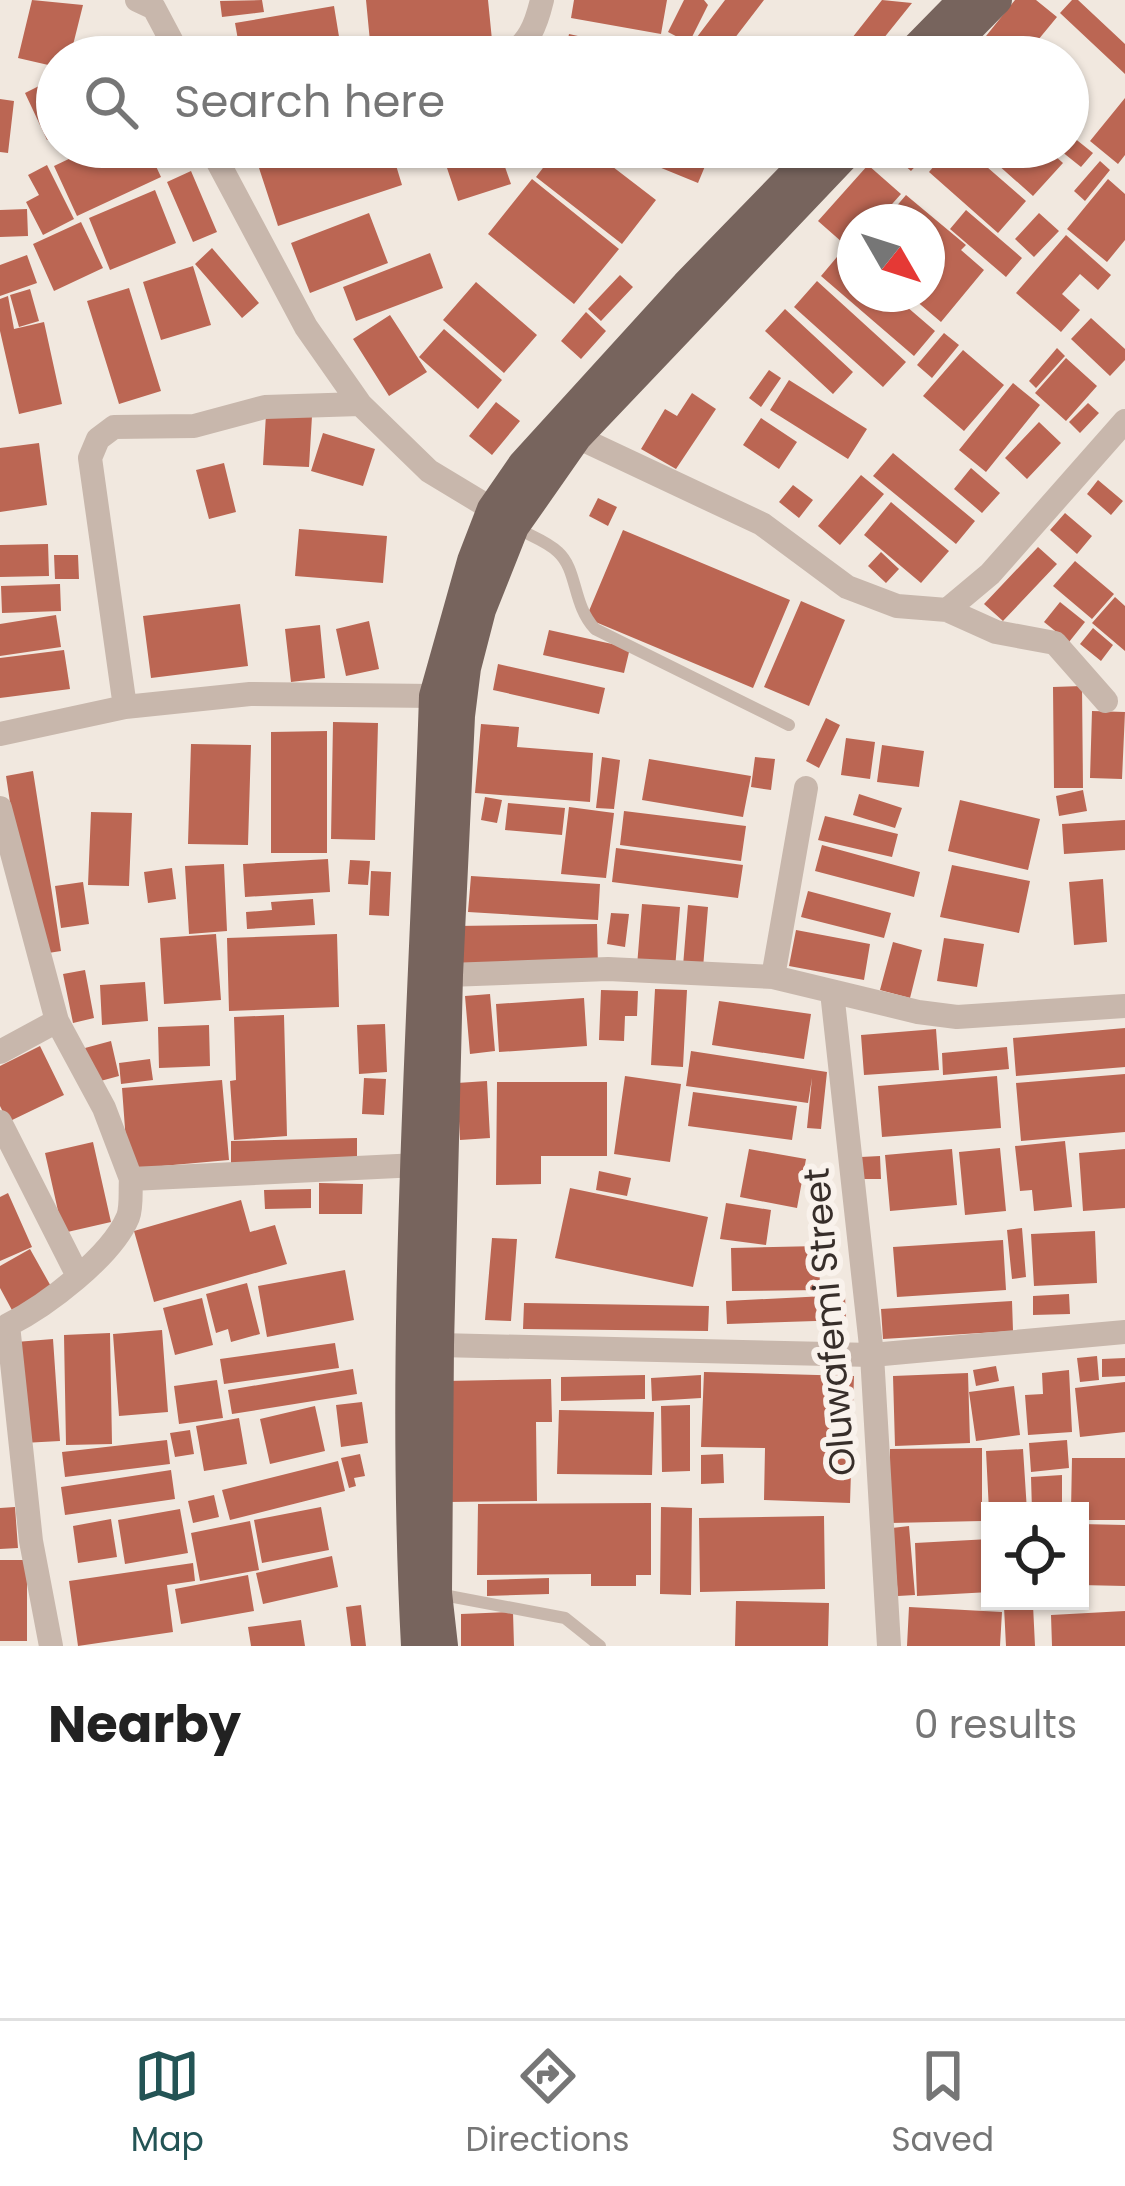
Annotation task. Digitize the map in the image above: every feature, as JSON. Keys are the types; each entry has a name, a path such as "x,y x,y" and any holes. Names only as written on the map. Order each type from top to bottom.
{"main road":[{"path":"928,36 963,0"},
{"path":"962,36 997,0"},
{"path":"443,1646 437,1593 439,1346 448,975 466,668 503,518 554,426 800,168"},
{"path":"416,1646 410,1373 434,697 472,561 503,518 577,437 833,168"}],"street":[{"path":"529,36 542,0"},
{"path":"149,3 167,36"},
{"path":"220,168 306,326 360,404 429,471 503,518"},
{"path":"125,707 90,458 98,439 114,427 194,426 266,407 360,404"},
{"path":"947,610 990,574 1125,421"},
{"path":"577,437 762,524 847,587 897,606 947,610 996,632 1055,643 1106,701"},
{"path":"0,734 125,707 250,694 434,697"},
{"path":"773,976 806,788"},
{"path":"0,808 57,1021 104,1108 131,1179 130,1213 124,1225 78,1276 36,1312 4,1316 32,1541 51,1646"},
{"path":"448,975 608,969 773,976 957,1017 1125,1006"},
{"name":"Oluwafemi Street","path":"832,992 872,1355 889,1646"},
{"path":"0,1052 57,1021"},
{"path":"0,1122 78,1276"},
{"path":"131,1179 418,1165"},
{"path":"439,1346 872,1355 1125,1332"}],"lane":[{"path":"503,518 556,550 568,565 580,613 595,629 790,725"},
{"path":"437,1593 565,1618 600,1646"}],"building":[{"path":"32,0 83,5 75,36 36,36 36,62 18,58"},
{"path":"262,0 264,12 222,17 220,1"},
{"path":"366,0 488,0 492,36 369,36"},
{"path":"574,0 667,0 661,34 571,18"},
{"path":"684,0 704,0 708,5 692,36 668,32"},
{"path":"725,0 764,0 736,36 698,36"},
{"path":"882,0 912,3 885,36 854,36"},
{"path":"1015,0 1036,0 1057,17 1041,36 986,36"},
{"path":"1078,0 1125,44 1125,74 1089,36 1060,13"},
{"path":"334,6 339,36 237,36 235,23"},
{"path":"36,88 36,116 25,93"},
{"path":"1125,98 1125,155 1118,164 1090,141"},
{"path":"0,99 14,101 8,153 0,152"},
{"path":"1100,161 1110,170 1085,201 1074,191"},
{"path":"48,168 74,219 43,235 26,202 39,195 28,175"},
{"path":"55,168 157,168 161,177 77,216"},
{"path":"259,168 397,168 402,185 278,226"},
{"path":"447,168 505,168 511,184 458,201"},
{"path":"543,168 614,168 656,200 622,244 536,177"},
{"path":"661,168 704,168 698,183"},
{"path":"865,168 871,168 901,194 892,204 837,204 837,238 818,221"},
{"path":"932,168 988,168 1026,201 998,233 929,172"},
{"path":"1002,168 1058,168 1033,196"},
{"path":"191,171 217,232 193,242 167,182"},
{"path":"532,179 619,249 574,304 488,234"},
{"path":"1108,179 1125,194 1125,240 1107,262 1067,229"},
{"path":"155,190 176,243 110,270 89,218"},
{"path":"27,209 28,236 0,237 0,210"},
{"path":"966,210 1022,258 1006,277 950,229"},
{"path":"369,213 388,263 310,293 291,243"},
{"path":"1039,213 1059,231 1034,257 1015,239"},
{"path":"81,222 103,268 54,291 33,244"},
{"path":"945,228 966,245 961,250 984,270 941,322 929,312 945,312"},
{"path":"1066,235 1111,275 1098,290 1080,274 1062,294 1080,310 1061,332 1016,293"},
{"path":"212,248 259,303 242,318 195,264"},
{"path":"430,253 443,288 356,321 343,287"},
{"path":"27,255 37,283 0,296 0,265"},
{"path":"837,257 837,290 821,276"},
{"path":"193,266 211,325 161,340 143,282"},
{"path":"620,275 633,287 601,321 588,309"},
{"path":"817,281 837,299 837,312 851,312 906,362 883,387 794,307"},
{"path":"476,282 537,335 504,373 443,320"},
{"path":"129,288 161,391 119,404 87,301"},
{"path":"30,289 39,321 19,327 10,295"},
{"path":"8,296 14,329 44,322 62,404 19,414 0,331 0,299"},
{"path":"785,309 853,372 833,394 765,331"},
{"path":"586,312 606,331 581,359 561,341"},
{"path":"863,312 913,312 935,331 914,356"},
{"path":"390,315 427,372 389,396 353,339"},
{"path":"1091,318 1125,349 1125,360 1110,376 1071,339"},
{"path":"444,329 502,380 478,409 419,357"},
{"path":"944,333 959,345 932,378 917,365"},
{"path":"1057,348 1065,356 1036,388 1029,381"},
{"path":"963,350 1004,385 964,431 923,396"},
{"path":"1066,358 1097,386 1066,421 1035,393"},
{"path":"769,370 781,378 761,407 749,398"},
{"path":"789,380 867,429 848,459 770,410"},
{"path":"1013,383 1040,405 986,472 959,450"},
{"path":"692,393 716,409 676,469 641,449 665,409 677,416"},
{"path":"496,402 520,421 492,455 469,436"},
{"path":"1088,403 1099,413 1080,433 1069,422"},
{"path":"266,414 312,416 309,467 263,465"},
{"path":"761,418 797,442 779,469 743,445"},
{"path":"1039,422 1061,443 1027,479 1005,458"},
{"path":"323,433 375,449 363,486 311,471"},
{"path":"39,443 47,505 0,512 0,448"},
{"path":"893,453 975,521 956,544 873,476"},
{"path":"224,463 236,512 209,519 196,470"},
{"path":"971,468 1000,493 982,513 954,489"},
{"path":"861,475 884,494 840,545 818,526"},
{"path":"1098,480 1123,501 1111,515 1087,494"},
{"path":"793,485 813,500 799,518 779,502"},
{"path":"598,498 617,507 608,526 589,516"},
{"path":"891,502 949,551 921,583 864,535"},
{"path":"1065,513 1092,536 1077,554 1050,530"},
{"path":"299,529 387,536 383,583 295,576"},
{"path":"623,530 790,600 753,688 586,618"},
{"path":"48,544 49,576 0,577 0,545"},
{"path":"1038,547 1057,564 1003,621 984,604"},
{"path":"881,552 899,569 886,583 868,566"},
{"path":"54,555 78,555 79,579 55,579"},
{"path":"1075,561 1114,594 1092,619 1053,586"},
{"path":"60,584 61,611 2,613 1,586"},
{"path":"1115,597 1125,606 1125,651 1092,623"},
{"path":"801,601 845,620 809,706 764,687"},
{"path":"1060,602 1085,622 1069,642 1044,622"},
{"path":"240,604 248,666 151,678 143,616"},
{"path":"56,615 61,647 0,656 0,624"},
{"path":"369,621 379,669 346,676 336,629"},
{"path":"320,625 325,678 291,682 285,629"},
{"path":"1093,628 1113,645 1101,661 1080,644"},
{"path":"549,630 630,648 624,673 543,655"},
{"path":"64,650 70,689 0,698 0,658"},
{"path":"498,664 605,688 599,714 493,690"},
{"path":"1082,686 1083,788 1054,788 1053,687"},
{"path":"1092,711 1125,712 1122,779 1090,778"},
{"path":"826,718 840,725 819,768 806,761"},
{"path":"333,722 378,723 375,840 331,839"},
{"path":"481,724 519,727 517,747 593,753 590,802 475,793"},
{"path":"327,731 327,853 271,853 271,732"},
{"path":"846,738 875,742 870,779 841,775"},
{"path":"191,744 251,745 248,845 188,844"},
{"path":"882,745 924,751 919,787 877,782"},
{"path":"602,757 620,760 614,809 596,808"},
{"path":"755,757 775,759 771,790 751,787"},
{"path":"649,759 751,776 743,817 642,800"},
{"path":"33,771 61,951 42,954 23,888 6,776"},
{"path":"1083,790 1087,811 1059,816 1056,796"},
{"path":"859,794 902,808 895,828 853,815"},
{"path":"485,797 502,800 497,823 481,820"},
{"path":"960,800 1040,819 1028,870 948,851"},
{"path":"508,803 565,808 562,835 505,830"},
{"path":"569,807 614,813 606,878 561,874"},
{"path":"624,811 746,826 741,861 620,845"},
{"path":"91,812 132,813 129,886 88,885"},
{"path":"825,816 898,834 892,857 818,840"},
{"path":"1125,820 1125,850 1064,854 1062,824"},
{"path":"822,845 920,872 914,897 815,871"},
{"path":"616,848 743,865 738,898 612,882"},
{"path":"328,859 330,892 245,897 243,864"},
{"path":"350,860 370,861 368,885 348,884"},
{"path":"224,864 227,931 189,934 185,866"},
{"path":"952,865 1030,881 1019,933 940,917"},
{"path":"172,868 176,899 148,903 144,872"},
{"path":"371,871 391,872 389,916 369,915"},
{"path":"471,876 600,884 598,920 468,912"},
{"path":"1103,879 1107,942 1074,945 1069,882"},
{"path":"83,882 89,924 61,928 55,886"},
{"path":"808,891 891,913 884,938 801,917"},
{"path":"313,899 315,925 247,929 246,912 272,910 271,902"},
{"path":"642,904 680,907 675,969 637,966"},
{"path":"688,905 708,907 703,968 683,966"},
{"path":"611,913 629,914 625,947 607,944"},
{"path":"597,924 598,968 456,970 456,926"},
{"path":"796,930 870,944 864,980 789,966"},
{"path":"216,934 221,1000 164,1004 160,938"},
{"path":"337,934 339,1007 229,1011 227,938"},
{"path":"944,938 984,944 977,987 937,981"},
{"path":"893,942 922,950 910,998 880,990"},
{"path":"85,970 94,1018 73,1023 63,974"},
{"path":"145,982 148,1021 102,1025 100,985"},
{"path":"655,989 687,990 683,1067 651,1065"},
{"path":"601,990 638,991 637,1016 625,1016 624,1041 599,1040"},
{"path":"490,994 495,1051 470,1054 465,996"},
{"path":"584,998 587,1046 499,1052 496,1004"},
{"path":"719,1001 811,1014 804,1059 712,1045"},
{"path":"284,1015 287,1136 234,1140 230,1081 236,1080 234,1017"},
{"path":"385,1024 387,1072 359,1074 357,1025"},
{"path":"209,1025 210,1066 159,1068 158,1027"},
{"path":"1125,1028 1125,1067 1016,1076 1013,1038"},
{"path":"936,1029 939,1070 864,1075 861,1035"},
{"path":"111,1041 119,1076 93,1083 85,1048"},
{"path":"40,1046 64,1095 8,1122 0,1106 0,1066"},
{"path":"1007,1047 1009,1069 943,1075 942,1053"},
{"path":"691,1051 827,1072 821,1129 807,1128 812,1078 808,1103 686,1086"},
{"path":"150,1059 153,1080 121,1084 119,1063"},
{"path":"1125,1074 1125,1132 1021,1141 1016,1083"},
{"path":"625,1076 681,1084 670,1162 614,1154"},
{"path":"997,1076 1001,1128 882,1137 878,1086"},
{"path":"364,1078 386,1079 384,1115 362,1114"},
{"path":"222,1080 229,1160 128,1169 122,1088"},
{"path":"487,1081 490,1138 460,1140 457,1083"},
{"path":"497,1082 607,1082 607,1156 541,1156 541,1184 496,1185"},
{"path":"693,1092 797,1106 792,1140 688,1126"},
{"path":"357,1138 357,1161 231,1164 231,1141"},
{"path":"1065,1141 1072,1207 1034,1211 1032,1190 1020,1191 1015,1146"},
{"path":"93,1142 111,1222 63,1233 45,1153"},
{"path":"1000,1148 1006,1211 965,1215 959,1152"},
{"path":"749,1149 806,1159 797,1208 740,1197"},
{"path":"952,1149 957,1205 890,1211 885,1155"},
{"path":"1125,1149 1125,1208 1083,1211 1079,1153"},
{"path":"880,1156 881,1179 862,1179 861,1157"},
{"path":"599,1171 631,1178 627,1196 596,1190"},
{"path":"319,1183 363,1184 362,1214 319,1214"},
{"path":"570,1188 708,1217 693,1287 555,1258"},
{"path":"311,1189 311,1208 265,1209 264,1190"},
{"path":"8,1193 32,1247 0,1261 0,1197"},
{"path":"241,1200 250,1232 275,1225 287,1264 154,1302 134,1231"},
{"path":"726,1203 771,1210 766,1245 720,1239"},
{"path":"1022,1228 1026,1277 1012,1279 1007,1230"},
{"path":"1095,1231 1097,1283 1034,1286 1031,1234"},
{"path":"492,1238 517,1239 511,1321 485,1320"},
{"path":"1003,1240 1006,1290 897,1297 893,1247"},
{"path":"819,1246 820,1290 732,1291 731,1248"},
{"path":"30,1249 53,1290 13,1312 0,1288 0,1266"},
{"path":"345,1270 354,1320 267,1337 258,1286"},
{"path":"247,1283 260,1334 231,1342 228,1329 216,1333 206,1294"},
{"path":"1069,1294 1070,1314 1033,1315 1033,1296"},
{"path":"845,1295 846,1320 727,1324 726,1301"},
{"path":"202,1298 213,1345 175,1355 163,1308"},
{"path":"1012,1301 1013,1331 883,1339 881,1309"},
{"path":"524,1303 709,1306 708,1331 523,1329"},
{"path":"162,1330 168,1412 119,1416 113,1334"},
{"path":"110,1333 112,1444 66,1445 64,1335"},
{"path":"53,1339 60,1441 23,1443 16,1342"},
{"path":"335,1343 339,1368 224,1384 220,1359"},
{"path":"1097,1356 1099,1380 1080,1382 1077,1358"},
{"path":"1125,1358 1125,1376 1102,1377 1102,1359"},
{"path":"996,1366 999,1381 976,1386 973,1370"},
{"path":"353,1369 357,1394 232,1414 228,1390"},
{"path":"1069,1370 1072,1432 1028,1435 1025,1395 1043,1394 1042,1373"},
{"path":"704,1372 854,1376 850,1503 764,1500 765,1448 701,1447"},
{"path":"968,1373 970,1443 895,1446 893,1376"},
{"path":"645,1375 645,1399 561,1401 561,1377"},
{"path":"701,1375 701,1398 652,1401 651,1378"},
{"path":"551,1379 552,1422 536,1422 537,1501 447,1502 445,1381"},
{"path":"217,1380 223,1418 179,1424 174,1386"},
{"path":"1125,1382 1125,1432 1080,1437 1075,1388"},
{"path":"1014,1386 1020,1435 976,1441 969,1392"},
{"path":"362,1402 368,1443 341,1447 336,1405"},
{"path":"690,1405 690,1471 662,1472 661,1406"},
{"path":"315,1406 325,1451 270,1464 260,1419"},
{"path":"559,1410 654,1412 652,1475 557,1474"},
{"path":"239,1418 247,1464 204,1471 196,1426"},
{"path":"190,1430 194,1454 175,1457 170,1433"},
{"path":"167,1440 170,1464 65,1477 62,1452"},
{"path":"1067,1440 1069,1468 1031,1472 1029,1443"},
{"path":"982,1448 981,1521 890,1523 890,1449"},
{"path":"1023,1449 1026,1502 989,1502 986,1451"},
{"path":"360,1454 365,1476 354,1478 356,1486 349,1488 341,1458"},
{"path":"723,1454 724,1483 701,1484 701,1455"},
{"path":"1072,1458 1125,1458 1125,1520 1089,1520 1089,1502 1071,1502"},
{"path":"338,1461 345,1491 230,1520 222,1490"},
{"path":"171,1470 175,1499 65,1515 61,1487"},
{"path":"1062,1475 1062,1502 1032,1502 1031,1477"},
{"path":"214,1495 219,1517 193,1523 188,1501"},
{"path":"651,1503 651,1575 636,1575 636,1586 591,1586 591,1574 477,1575 478,1504"},
{"path":"15,1507 18,1548 0,1549 0,1508"},
{"path":"321,1507 329,1550 262,1563 254,1520"},
{"path":"661,1507 692,1508 691,1595 660,1594"},
{"path":"180,1509 188,1553 125,1564 118,1520"},
{"path":"824,1516 825,1589 700,1592 699,1518"},
{"path":"111,1519 117,1557 78,1563 73,1526"},
{"path":"250,1521 259,1570 200,1581 191,1533"},
{"path":"1089,1524 1125,1525 1125,1586 1089,1585"},
{"path":"909,1526 915,1595 898,1596 892,1528"},
{"path":"981,1539 981,1592 917,1596 915,1543"},
{"path":"332,1556 338,1587 263,1604 256,1573"},
{"path":"0,1560 27,1560 27,1641 0,1641"},
{"path":"193,1563 195,1581 167,1585 173,1632 78,1646 69,1581"},
{"path":"248,1575 254,1611 181,1624 175,1589"},
{"path":"549,1578 549,1594 487,1596 487,1580"},
{"path":"736,1601 829,1603 828,1646 735,1646"},
{"path":"361,1605 366,1646 351,1646 346,1607"},
{"path":"909,1607 1002,1612 1000,1646 907,1646"},
{"path":"1004,1610 1033,1610 1035,1646 1006,1646"},
{"path":"1125,1611 1125,1646 1052,1646 1051,1615"},
{"path":"513,1612 514,1646 461,1646 461,1614"},
{"path":"301,1620 305,1646 251,1646 248,1627"}]}
